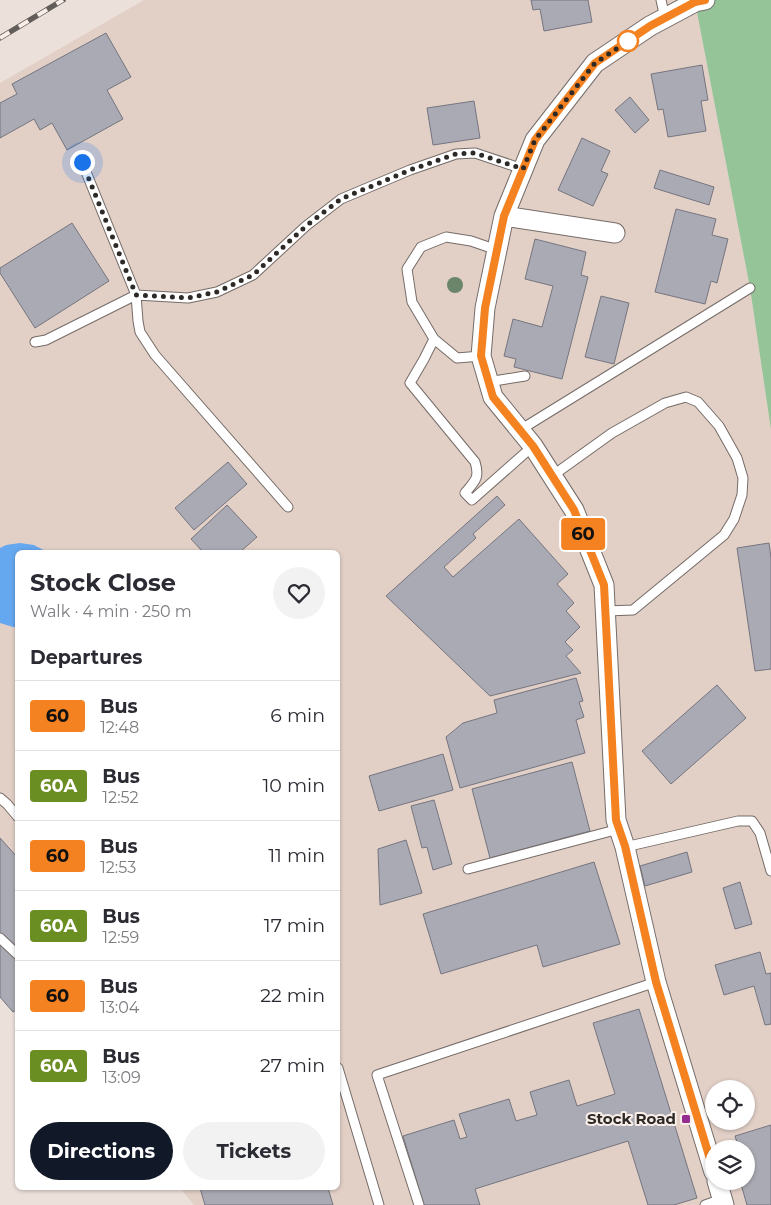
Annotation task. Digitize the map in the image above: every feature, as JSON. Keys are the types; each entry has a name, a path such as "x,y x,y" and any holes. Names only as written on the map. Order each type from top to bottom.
{"street":[{"path":"705,0 663,9 650,26 595,63 535,140 504,216 485,308 481,356 493,397 533,446 574,510 604,585 616,820 622,838 656,982 705,1143"},
{"path":"504,216 615,233"},
{"path":"717,1190 717,1203"}],"lane":[{"path":"35,342 46,340 136,295 188,298 217,292 253,275 306,226 341,199 410,170 456,154 475,153 523,169"},
{"path":"82,162 136,295 140,332 155,355 288,507"},
{"path":"481,356 457,358 434,339 412,302 407,269 421,247 446,237 471,241 497,250"},
{"path":"520,430 750,288"},
{"path":"434,339 410,383 475,462 478,472 474,483 465,493 472,500 533,446"},
{"path":"488,382 525,376"},
{"path":"552,476 612,433 665,403 686,397 698,402 719,426 737,458 743,478 742,495 734,519 724,535 633,610 606,611"},
{"path":"0,798 15,813"},
{"path":"468,869 622,838 738,821 752,821 760,833 771,871"},
{"path":"0,938 15,952"},
{"path":"419,1205 377,1075 656,982"},
{"path":"340,1075 379,1205"}],"shaded area":[{"path":"144,0 702,0 695,2 750,288 771,430 771,1205 194,1205 182,1190 340,1190 340,550 15,550 15,997 0,981 0,83"}],"green space":[{"path":"705,0 771,0 771,430 750,288 695,2"}],"water":[{"path":"20,543 34,545 43,550 15,550 15,627 0,623 0,548"}],"building":[{"path":"531,0 588,0 592,22 544,31 540,9 533,10"},
{"path":"106,33 131,77 107,90 123,119 67,150 52,123 40,130 34,119 0,138 0,103 17,94 12,84"},
{"path":"702,65 708,100 701,101 706,131 668,137 663,109 658,110 651,74"},
{"path":"630,97 649,120 635,133 615,110"},
{"path":"474,101 480,138 433,145 427,108"},
{"path":"582,138 610,151 601,171 608,174 593,206 558,190"},
{"path":"660,170 714,187 709,205 654,188"},
{"path":"676,209 716,219 712,235 728,239 717,283 711,281 705,304 655,292"},
{"path":"72,223 109,281 35,328 0,273 0,268"},
{"path":"535,239 586,252 581,275 588,277 562,379 514,367 516,359 504,356 513,319 542,327 553,286 525,279"},
{"path":"601,296 629,303 614,364 585,357"},
{"path":"228,462 247,484 194,530 175,508"},
{"path":"497,496 505,505 473,534 476,538 444,567 453,577 519,519 568,574 557,584 574,603 566,611 580,627 565,642 573,650 566,656 581,673 490,696 386,596"},
{"path":"227,505 257,537 242,550 201,550 191,539"},
{"path":"769,543 771,558 771,669 755,671 737,548"},
{"path":"576,678 583,701 579,702 584,717 576,720 585,753 460,788 446,737 463,723 497,713 494,700"},
{"path":"717,685 746,718 671,784 642,751"},
{"path":"443,754 453,790 379,811 369,776"},
{"path":"572,762 590,831 490,858 472,789"},
{"path":"434,800 452,864 433,870 427,847 422,848 411,806"},
{"path":"0,838 15,855 15,1011 13,1012 0,997"},
{"path":"406,840 422,893 380,905 378,849"},
{"path":"687,852 692,872 645,886 640,866"},
{"path":"594,862 620,944 543,967 537,945 441,974 423,914"},
{"path":"740,882 752,924 735,929 723,888"},
{"path":"760,952 766,974 771,973 771,1024 765,1025 754,986 724,995 715,965"},
{"path":"639,1009 697,1198 674,1205 648,1205 628,1141 475,1189 480,1205 424,1205 403,1136 454,1120 460,1139 467,1137 459,1114 509,1099 516,1121 537,1115 530,1092 569,1080 577,1106 615,1094 593,1023"},
{"path":"771,1125 771,1205 747,1205 743,1190 755,1190 755,1140 736,1140 735,1136"},
{"path":"201,1190 329,1190 333,1205 205,1205"}],"railway":[{"path":"0,38 63,0"}],"bus line":[{"name":"60","path":"705,0 695,2 650,26 595,63 535,140 504,216 485,308 481,356 493,397 533,446 574,510 604,585 616,820 625,846 656,982 705,1143"}],"place":[{"name":"Stock Road","path":"686,1119"}],"route":[{"path":"82,162 136,295 188,298 217,292 253,275 306,226 341,199 410,170 456,154 475,153 523,169 535,140 595,63 628,41"}]}
